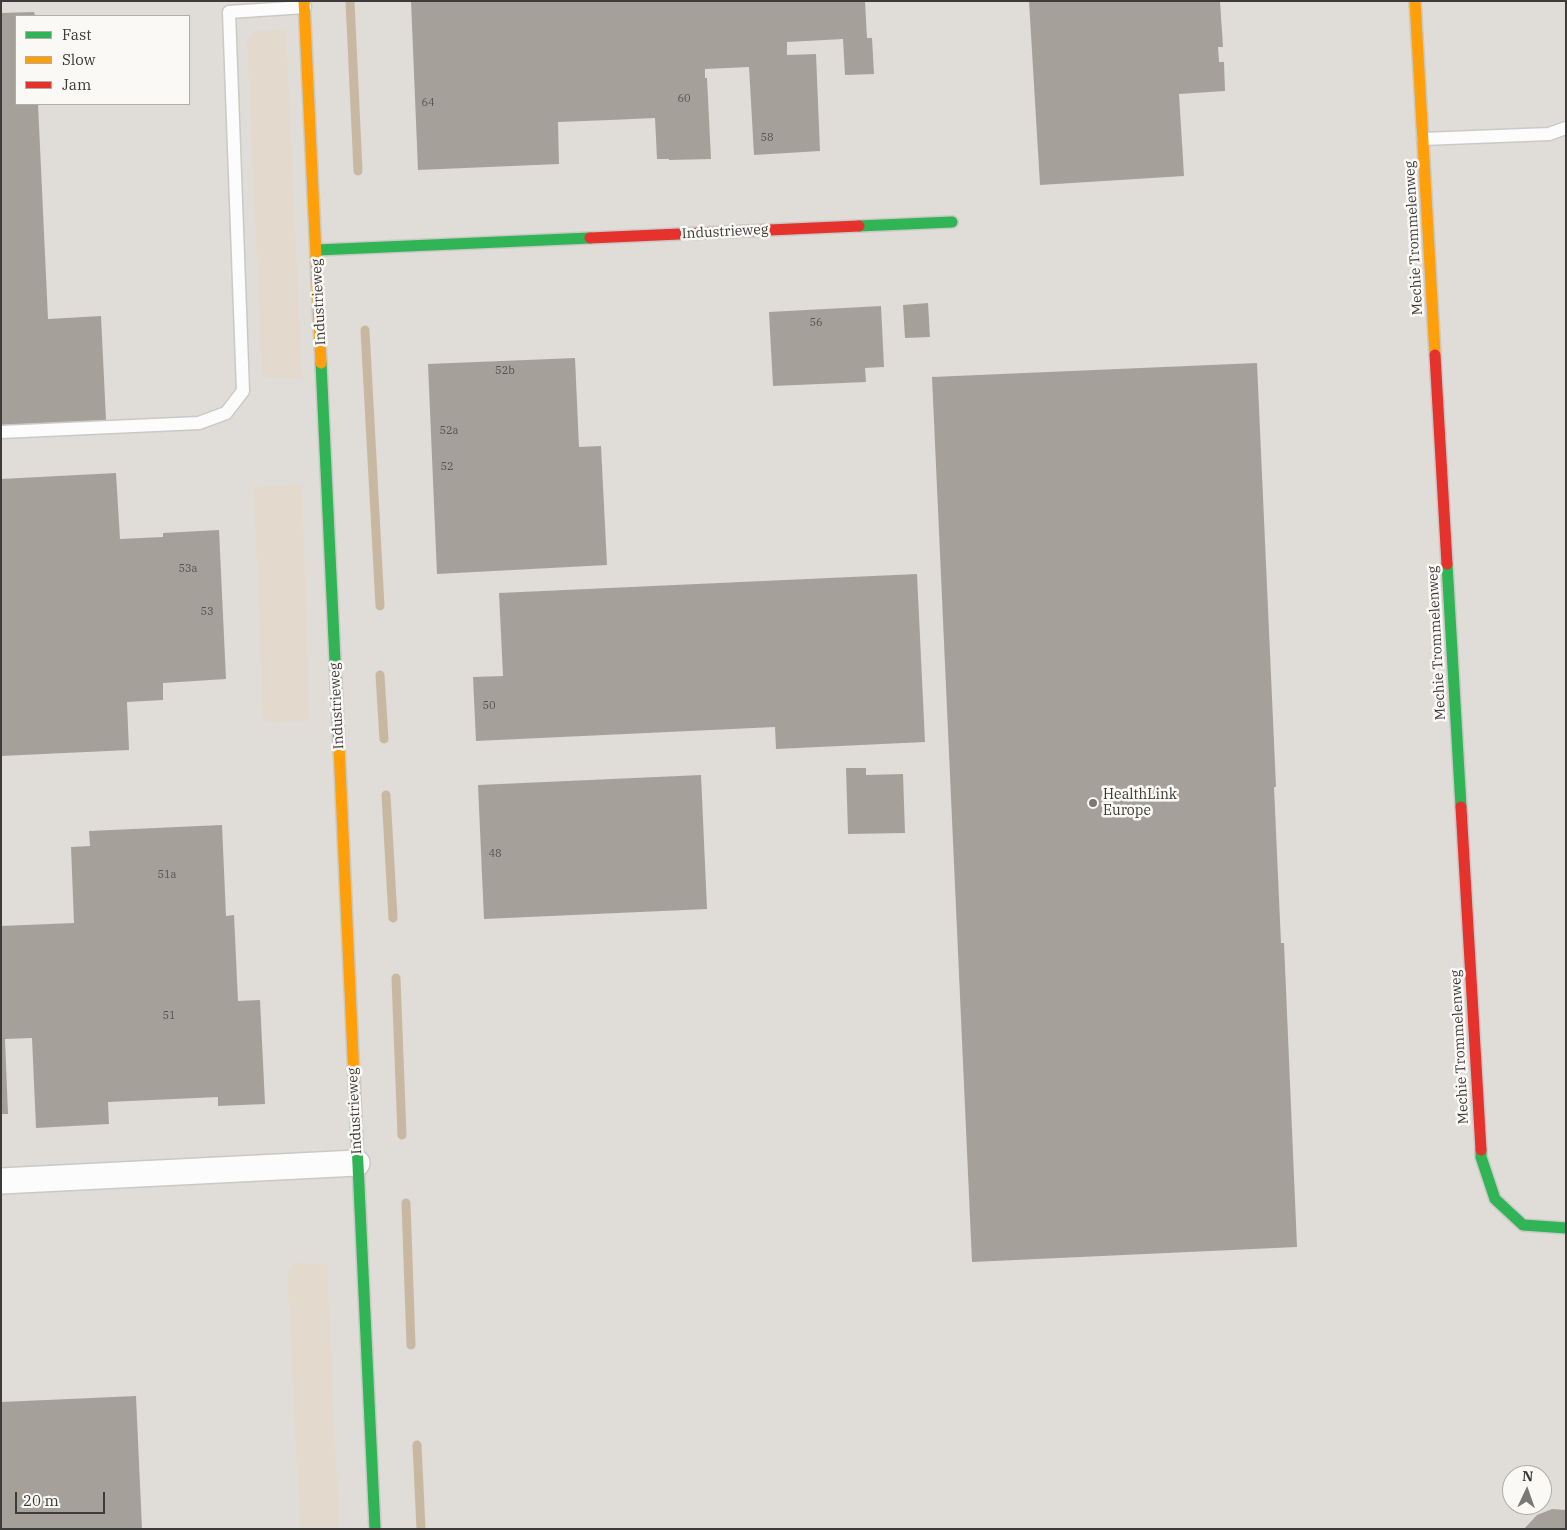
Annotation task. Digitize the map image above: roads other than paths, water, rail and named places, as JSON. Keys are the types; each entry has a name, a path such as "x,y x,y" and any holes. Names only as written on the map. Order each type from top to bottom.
{"street":[{"name":"Mechie Trommelenweg","path":"1415,1 1481,1157 1495,1199 1523,1226 1566,1228"},
{"name":"Industrieweg","path":"305,4 375,1529"},
{"name":"Industrieweg","path":"317,250 952,222"},
{"name":"Industrieweg","path":"1,1181 357,1163"}],"lane":[{"path":"1,432 199,423 226,412 242,390 229,12 305,4"},
{"path":"1423,139 1549,134 1566,128"}],"waterway":[{"path":"350,1 358,171"},
{"path":"365,330 380,606"},
{"path":"380,675 384,739"},
{"path":"386,795 393,918"},
{"path":"396,978 402,1135"},
{"path":"406,1203 411,1345"},
{"path":"417,1445 421,1529"}],"place":[{"name":"HealthLink Europe","path":"1093,803"}]}
